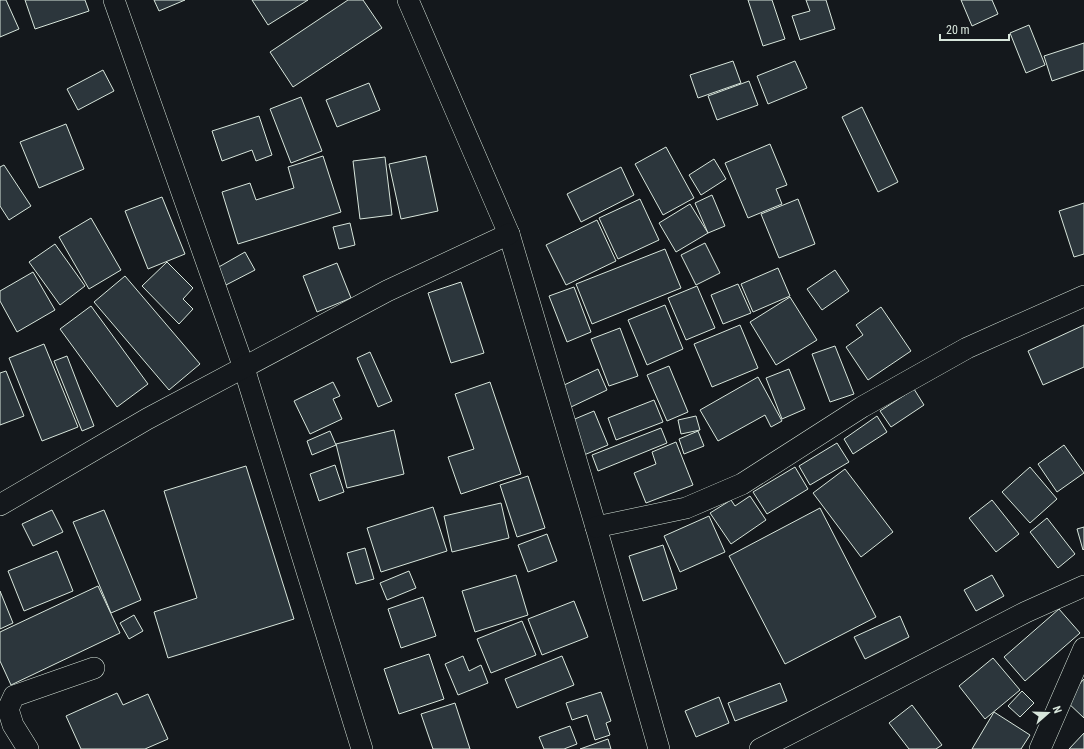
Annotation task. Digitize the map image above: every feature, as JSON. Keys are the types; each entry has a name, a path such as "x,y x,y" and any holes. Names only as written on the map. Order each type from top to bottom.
{"street":[{"path":"114,0 244,368 362,749"},
{"path":"408,0 509,234 596,527 658,749"},
{"path":"0,505 147,419 387,291 509,234"},
{"path":"596,527 686,508 742,484 862,406 961,352 1084,296"},
{"path":"760,749 1026,612 1084,586"},
{"path":"1040,749 1084,648"},
{"path":"28,749 13,725 8,709 14,696 94,668"}],"building":[{"path":"0,0 6,0 19,29 0,37"},
{"path":"25,0 85,0 89,11 35,29"},
{"path":"154,0 185,0 159,11"},
{"path":"252,0 308,0 268,25"},
{"path":"348,0 363,0 382,28 293,87 270,52"},
{"path":"748,0 772,0 785,39 763,46"},
{"path":"806,0 826,0 835,29 800,40 792,16 810,11"},
{"path":"961,0 992,0 998,14 972,26"},
{"path":"1029,25 1045,65 1026,73 1010,33"},
{"path":"1084,43 1084,70 1052,81 1044,56"},
{"path":"733,61 741,83 698,98 690,75"},
{"path":"795,61 807,88 768,104 757,76"},
{"path":"103,70 114,91 78,110 67,89"},
{"path":"749,81 758,105 717,120 708,96"},
{"path":"369,83 380,110 337,127 326,100"},
{"path":"301,97 322,151 291,163 270,109"},
{"path":"862,107 898,182 878,192 842,117"},
{"path":"259,116 272,155 256,161 252,150 222,161 212,131"},
{"path":"66,124 84,169 39,188 20,142"},
{"path":"770,144 787,185 776,189 782,204 748,218 725,163"},
{"path":"666,147 694,198 663,215 635,164"},
{"path":"323,156 341,212 238,244 222,192 250,183 256,200 294,188 288,167"},
{"path":"426,156 438,211 401,219 389,164"},
{"path":"385,157 392,215 360,219 353,161"},
{"path":"714,159 726,179 701,195 689,175"},
{"path":"4,165 31,206 9,220 0,206 0,167"},
{"path":"621,167 634,195 581,222 567,194"},
{"path":"712,195 725,226 708,233 695,203"},
{"path":"162,197 185,254 148,269 125,211"},
{"path":"640,199 659,240 618,259 599,218"},
{"path":"798,199 815,244 779,258 761,214"},
{"path":"1084,203 1084,254 1074,257 1059,211"},
{"path":"690,204 708,233 676,252 659,223"},
{"path":"91,218 121,270 89,289 59,237"},
{"path":"597,220 616,261 566,285 546,245"},
{"path":"350,223 355,245 339,249 333,227"},
{"path":"705,243 720,273 696,285 681,255"},
{"path":"55,244 85,286 60,305 29,262"},
{"path":"665,249 681,288 592,324 576,284"},
{"path":"245,252 255,270 226,285 217,268"},
{"path":"167,262 193,288 183,299 193,309 179,324 142,286"},
{"path":"337,263 351,298 317,312 303,276"},
{"path":"778,268 790,296 753,312 741,284"},
{"path":"835,270 849,291 822,310 807,289"},
{"path":"33,272 55,310 17,332 0,301 0,291"},
{"path":"125,276 200,364 169,390 94,302"},
{"path":"461,282 484,353 451,363 428,293"},
{"path":"738,284 751,313 723,324 711,295"},
{"path":"697,286 715,328 686,340 668,298"},
{"path":"574,287 591,332 567,342 549,296"},
{"path":"790,297 817,340 776,365 750,322"},
{"path":"665,305 683,349 647,365 628,320"},
{"path":"91,306 148,384 117,407 60,329"},
{"path":"881,307 911,351 868,380 846,347 863,335 856,325"},
{"path":"740,325 758,368 712,387 694,344"},
{"path":"1084,325 1084,367 1043,385 1028,351"},
{"path":"620,328 638,376 609,386 591,339"},
{"path":"44,344 78,427 42,441 9,358"},
{"path":"835,346 854,394 830,402 812,354"},
{"path":"370,352 392,401 378,407 357,358"},
{"path":"67,356 94,426 82,431 54,361"},
{"path":"669,366 688,412 667,421 647,375"},
{"path":"598,369 607,390 571,407 562,386"},
{"path":"789,369 805,409 782,419 766,378"},
{"path":"6,371 24,416 0,425 0,373"},
{"path":"758,377 782,421 771,427 765,415 718,441 700,410"},
{"path":"333,382 340,396 333,399 342,419 310,434 294,401"},
{"path":"490,382 521,474 461,494 448,457 474,449 455,394"},
{"path":"914,389 924,405 891,427 880,411"},
{"path":"654,400 663,422 616,440 608,418"},
{"path":"594,411 608,445 584,455 570,421"},
{"path":"696,416 700,430 681,434 678,420"},
{"path":"877,416 887,432 853,454 844,439"},
{"path":"661,428 667,443 598,471 592,455"},
{"path":"394,430 404,474 347,488 336,444"},
{"path":"330,431 336,445 312,455 307,441"},
{"path":"698,431 704,446 684,454 679,439"},
{"path":"676,442 693,485 646,503 634,473 656,464 652,452"},
{"path":"837,443 849,462 810,485 799,466"},
{"path":"1064,445 1084,473 1057,492 1038,464"},
{"path":"335,465 344,492 319,501 310,474"},
{"path":"246,466 294,619 168,658 154,612 197,598 164,491"},
{"path":"795,467 808,489 767,514 753,492"},
{"path":"1030,467 1057,499 1030,523 1002,492"},
{"path":"845,469 893,532 861,557 813,493"},
{"path":"528,476 545,528 517,537 500,485"},
{"path":"750,496 766,520 731,544 710,513 731,500 735,506"},
{"path":"992,500 1019,534 996,552 969,518"},
{"path":"501,503 509,538 452,552 444,516"},
{"path":"433,507 447,551 381,572 367,528"},
{"path":"820,508 876,617 785,664 729,556"},
{"path":"52,510 63,532 33,546 22,524"},
{"path":"104,510 141,600 111,613 73,522"},
{"path":"709,516 725,552 680,572 664,536"},
{"path":"1047,518 1075,554 1058,568 1030,532"},
{"path":"1084,527 1084,549 1083,550 1077,529"},
{"path":"547,534 557,561 528,572 518,545"},
{"path":"663,545 677,589 643,601 629,556"},
{"path":"365,548 374,579 356,584 347,553"},
{"path":"57,551 73,591 24,611 8,571"},
{"path":"409,571 416,588 387,600 380,583"},
{"path":"516,575 528,615 475,632 462,591"},
{"path":"992,575 1004,596 976,611 964,590"},
{"path":"98,586 120,633 11,685 0,661 0,632"},
{"path":"0,591 13,623 0,629"},
{"path":"423,597 436,636 401,648 388,609"},
{"path":"574,601 588,637 542,655 528,619"},
{"path":"1059,609 1080,633 1025,681 1004,657"},
{"path":"134,615 143,631 129,639 120,623"},
{"path":"900,616 909,637 865,659 854,637"},
{"path":"522,621 536,655 491,673 477,639"},
{"path":"429,654 444,699 399,714 384,669"},
{"path":"463,656 469,671 481,665 488,683 458,695 445,664"},
{"path":"562,656 574,685 517,708 505,679"},
{"path":"993,658 1020,690 985,719 959,686"},
{"path":"1084,679 1084,718 1065,700"},
{"path":"780,683 787,701 735,721 728,703"},
{"path":"1022,691 1034,703 1020,717 1008,706"},
{"path":"601,692 611,721 606,723 610,735 595,740 587,715 572,720 566,703"},
{"path":"117,693 123,705 148,694 168,739 145,749 81,749 66,716"},
{"path":"719,697 729,723 696,737 685,711"},
{"path":"455,703 470,749 433,749 421,714"},
{"path":"912,705 942,745 936,749 909,749 889,723"},
{"path":"994,712 1030,735 1021,749 972,749"},
{"path":"570,726 577,744 564,749 544,749 539,737"},
{"path":"1084,733 1084,749 1069,749"},
{"path":"608,739 611,749 580,749"}]}
